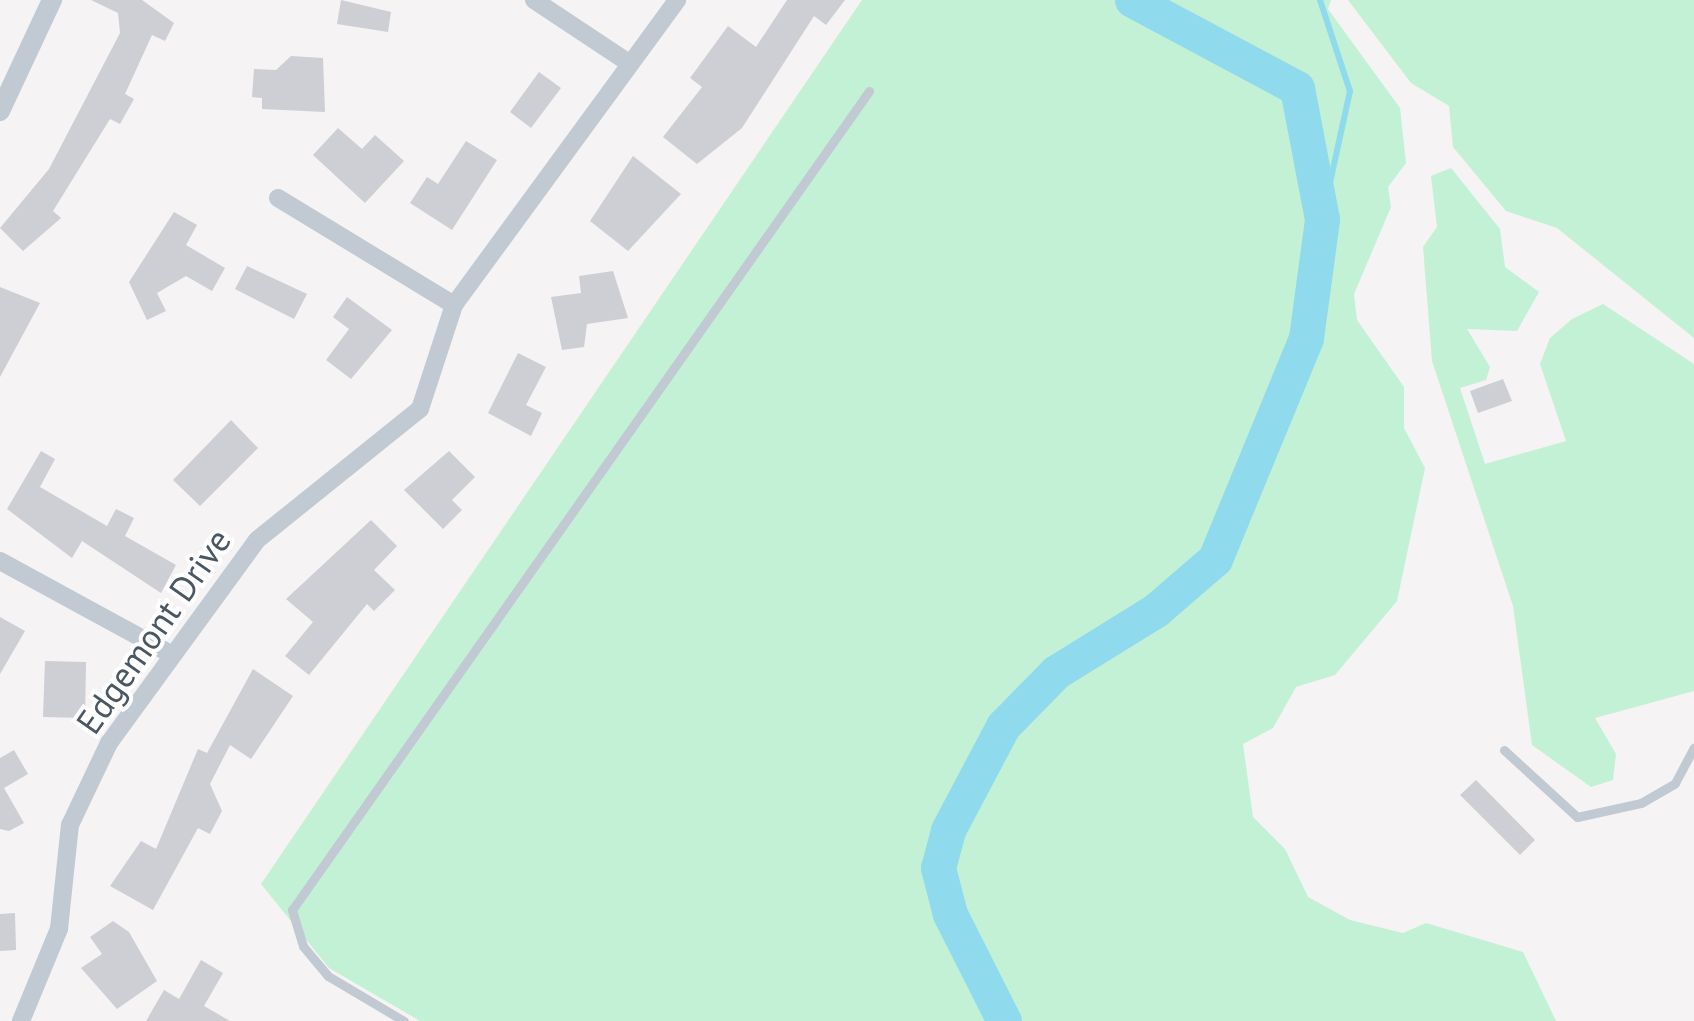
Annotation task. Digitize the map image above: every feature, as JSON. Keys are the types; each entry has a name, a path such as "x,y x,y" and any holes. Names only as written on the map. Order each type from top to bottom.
{"street":[{"path":"0,111 52,0"},
{"path":"534,0 629,62"},
{"name":"Edgemont Drive","path":"21,1021 59,929 70,824 169,653 257,540 420,410 454,305 676,0"},
{"path":"278,198 454,305"},
{"path":"0,561 169,653"}],"lane":[{"path":"404,1021 328,976 303,946 292,910 869,91"},
{"path":"1504,750 1576,817 1641,803 1675,784 1694,748"}],"green space":[{"path":"862,0 1331,0 1328,9 1400,108 1406,163 1388,187 1391,207 1354,294 1357,320 1404,387 1404,428 1425,468 1397,601 1335,675 1296,687 1273,728 1243,744 1253,817 1285,849 1308,897 1350,920 1403,933 1426,923 1523,952 1556,1021 420,1021 329,968 261,884"},
{"path":"1348,0 1694,0 1694,338 1557,228 1506,211 1453,147 1449,106 1411,83"},
{"path":"1451,168 1500,229 1505,267 1539,292 1517,331 1467,329 1490,367 1486,380 1460,388 1485,464 1566,441 1540,364 1550,338 1572,319 1603,304 1694,364 1694,691 1595,718 1616,754 1613,780 1591,787 1532,745 1513,606 1432,361 1423,247 1437,227 1431,176"}],"building":[{"path":"91,0 142,0 174,23 165,41 152,35 125,94 134,99 120,124 110,119 53,211 61,218 23,251 0,228 49,169 120,33 118,13"},
{"path":"341,0 391,12 388,32 337,24"},
{"path":"787,0 845,0 826,25 814,16 742,128 697,164 663,137 702,87 690,78 728,26 756,47"},
{"path":"291,56 323,58 325,112 262,109 262,98 252,97 254,69 276,70"},
{"path":"539,72 561,88 531,128 510,112"},
{"path":"338,128 362,149 375,135 404,161 365,203 313,155"},
{"path":"466,141 497,160 452,230 410,203 427,177 438,184"},
{"path":"633,156 681,194 628,251 590,221"},
{"path":"174,212 197,225 186,245 225,268 212,291 186,276 157,293 166,311 147,320 129,282"},
{"path":"247,266 307,294 294,319 235,289"},
{"path":"613,271 628,318 587,324 584,347 562,350 551,297 581,293 579,276"},
{"path":"0,287 40,303 0,377"},
{"path":"347,297 392,330 351,379 326,360 349,329 333,317"},
{"path":"518,353 546,367 526,405 542,413 531,436 488,413"},
{"path":"1503,379 1512,401 1478,413 1470,391"},
{"path":"231,420 258,448 200,506 173,480"},
{"path":"41,451 55,459 40,487 107,526 116,509 134,518 125,536 176,565 161,593 82,541 72,558 7,509"},
{"path":"449,451 475,477 452,500 462,510 443,529 404,490"},
{"path":"371,520 397,546 374,570 395,590 374,611 367,604 309,675 285,656 313,622 286,599"},
{"path":"0,617 25,631 0,674"},
{"path":"45,661 86,662 85,718 43,717"},
{"path":"253,669 293,696 251,759 230,745 210,784 222,811 210,834 198,828 153,910 110,886 141,841 156,849 198,749 207,753"},
{"path":"14,750 28,774 4,788 24,823 9,831 0,829 0,758"},
{"path":"1476,780 1535,840 1520,855 1460,795"},
{"path":"15,913 16,950 0,951 0,914"},
{"path":"113,921 129,932 157,981 117,1009 81,968 102,954 90,937"},
{"path":"201,960 223,973 204,1006 230,1021 146,1021 164,990 179,999"}],"waterway":[{"path":"1004,1021 950,914 938,868 948,830 1003,726 1056,672 1156,610 1215,559 1306,338 1322,219 1297,88 1132,0"},
{"path":"1320,0 1350,91 1322,219"}]}
